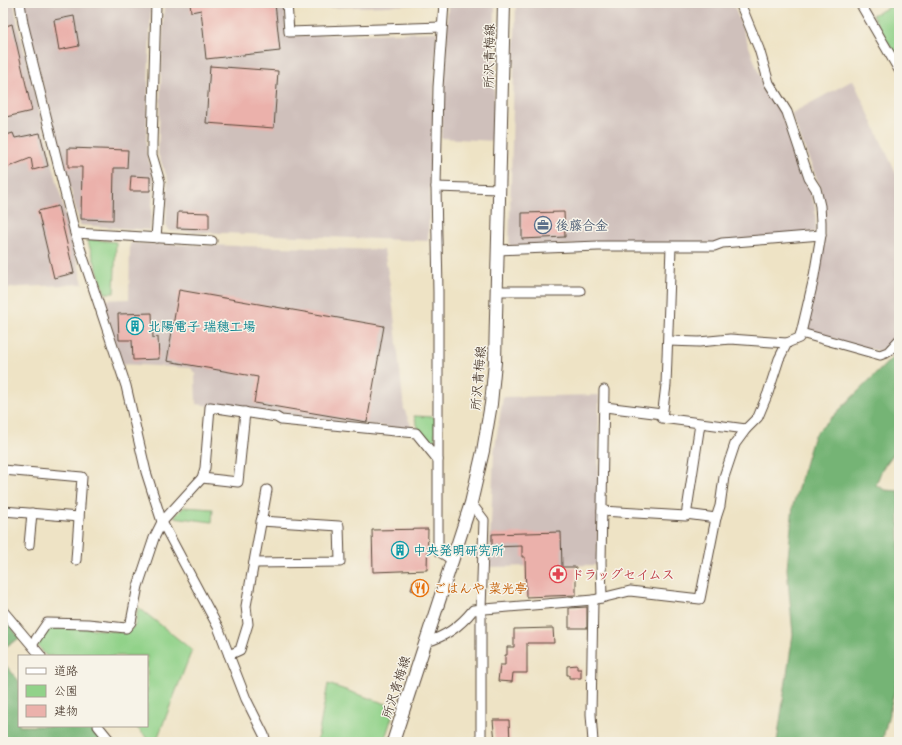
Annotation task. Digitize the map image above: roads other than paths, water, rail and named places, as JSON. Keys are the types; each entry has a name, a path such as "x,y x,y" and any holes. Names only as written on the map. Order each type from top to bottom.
{"main road":[{"name":"所沢青梅線","path":"393,742 471,503 483,450 491,404 495,362 504,3"}],"street":[{"path":"20,3 23,23 75,233 126,386 146,472 162,522 218,627 246,699 266,742"},
{"path":"156,3 152,155 160,182 156,238"},
{"path":"287,3 289,32 442,28"},
{"path":"444,3 438,87 436,187 438,300 438,544 440,552 452,560"},
{"path":"668,341 700,342 730,339 787,344 799,338 801,334 813,282 821,235 821,222 816,189 809,178 788,112 769,83 759,49 740,3"},
{"path":"860,3 899,70"},
{"path":"436,187 499,189"},
{"path":"75,233 212,241"},
{"path":"498,250 598,246 714,246 722,243 821,235"},
{"path":"671,247 666,385 662,418 746,429"},
{"path":"497,291 580,290"},
{"path":"801,334 880,355 888,352 899,340"},
{"path":"426,642 437,639 464,621 473,610 593,600 630,591 700,599 716,518 720,506 724,477 735,444 746,429 758,417 768,393 778,359 787,344"},
{"path":"602,598 601,562 603,413 605,407 604,390"},
{"path":"32,645 47,623 88,624 126,628 131,622 138,586 154,538 162,522 202,478 205,468 210,407 276,417 281,420 416,433 438,460"},
{"path":"605,407 662,414"},
{"path":"202,478 238,482 245,412"},
{"path":"686,514 700,424"},
{"path":"3,470 82,477 76,560"},
{"path":"229,655 240,650 248,624 246,606 267,490"},
{"path":"471,503 484,520 481,609 481,742"},
{"path":"3,511 79,517"},
{"path":"602,512 686,516 686,514 716,518"},
{"path":"29,545 32,513"},
{"path":"254,563 340,562 339,526 261,521"},
{"path":"592,742 591,706 593,600"},
{"path":"3,611 40,655"},
{"path":"99,727 111,742"}],"place":[{"name":"後藤合金","path":"543,225"},
{"name":"北陽電子 瑞穂工場","path":"135,326"},
{"name":"中央発明研究所","path":"400,550"},
{"name":"ドラッグセイムス","path":"558,574"},
{"name":"ごはんや 菜光亭","path":"420,588"}]}
